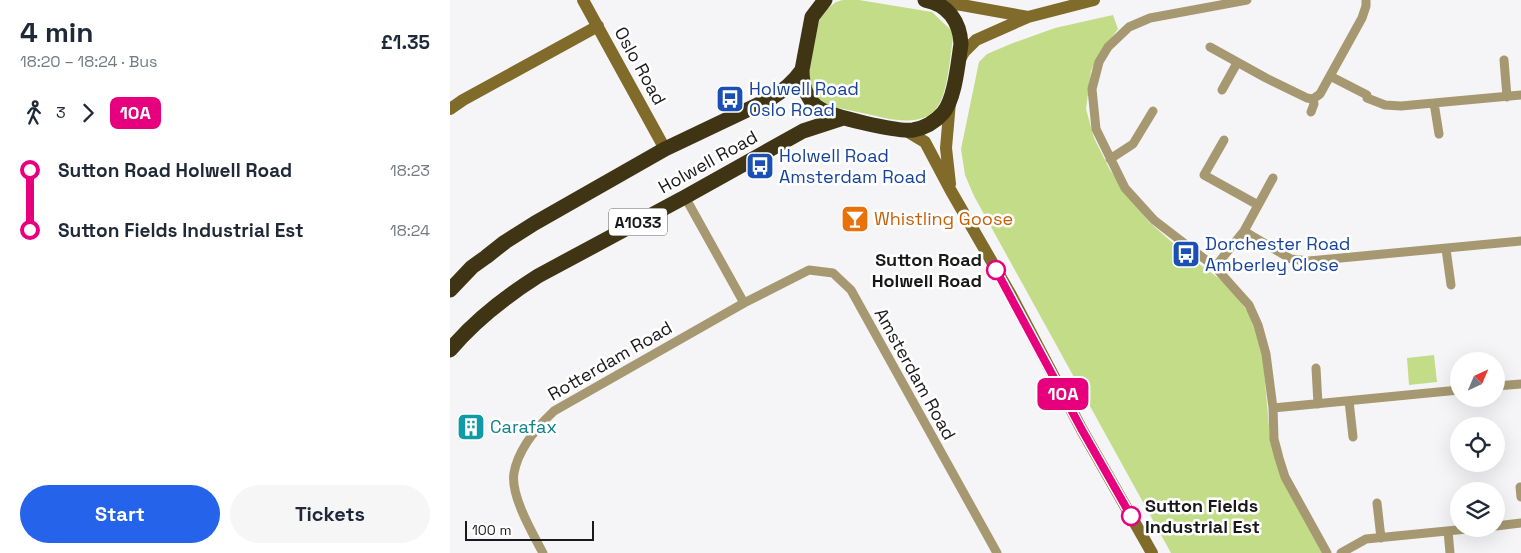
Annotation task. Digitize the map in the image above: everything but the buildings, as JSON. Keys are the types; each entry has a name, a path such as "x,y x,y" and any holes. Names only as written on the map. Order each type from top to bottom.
{"highway":[{"path":"812,0 812,17 802,79 813,103 827,113 843,118 905,130 922,128 944,112 950,102 959,60 961,44 955,19 950,13 928,1"},
{"path":"812,17 825,0"},
{"name":"Holwell Road","path":"450,290 472,267 504,242 665,149 770,99 786,89 802,70"},
{"name":"Holwell Road","path":"450,350 483,316 524,285 803,131 843,118"}],"street":[{"name":"Oslo Road","path":"584,0 665,149"},
{"path":"959,60 976,40 1028,17 1094,0"},
{"path":"1248,0 1150,18 1129,27 1108,47 1099,62 1092,89 1096,129 1125,188 1155,222 1215,267 1248,305 1258,325 1266,354 1273,408 1274,439 1285,477 1327,553"},
{"path":"1210,47 1237,63 1307,98 1313,99 1320,94 1362,18 1366,0"},
{"path":"928,1 1028,17"},
{"path":"450,109 598,26"},
{"path":"1504,60 1507,97"},
{"path":"1222,90 1237,63"},
{"path":"1330,76 1367,95 1367,98 1385,104 1401,106 1521,95"},
{"path":"1311,112 1314,104 1313,99"},
{"path":"950,102 946,148 950,191"},
{"path":"1434,103 1439,134"},
{"path":"1110,159 1133,144 1153,111"},
{"path":"905,130 926,142 950,191 1011,295 1082,430 1152,553"},
{"path":"1224,140 1204,175 1258,205"},
{"path":"1215,267 1244,231 1273,178"},
{"path":"685,197 744,303"},
{"path":"1244,231 1291,259 1309,261 1521,241"},
{"path":"1446,249 1451,285"},
{"name":"Amsterdam Road","path":"744,303 809,270 833,273 850,290 997,553"},
{"name":"Rotterdam Road","path":"543,553 526,520 515,490 514,474 523,448 541,423 554,411 744,303"},
{"path":"1316,368 1318,404"},
{"path":"1505,385 1521,384"},
{"path":"1273,408 1450,391"},
{"path":"1349,401 1353,437"},
{"path":"1520,487 1521,497"},
{"path":"1377,503 1381,538"},
{"path":"1505,525 1521,523"},
{"path":"1341,553 1366,539 1448,531 1450,553"}],"green space":[{"path":"859,0 932,12 952,31 953,38 944,92 938,106 932,113 924,118 915,120 895,120 825,105 816,98 808,76 819,21 827,9 836,2"},
{"path":"1113,15 1118,29 1099,54 1091,71 1086,109 1094,138 1110,170 1149,222 1182,251 1221,280 1237,296 1249,314 1262,348 1270,438 1323,553 1171,553 974,196 965,175 961,149 979,62 987,54 1055,28"},
{"path":"1434,355 1437,382 1409,385 1407,358"}],"bus line":[{"name":"10A","path":"996,270 1082,430 1131,516"}],"place":[{"name":"Holwell Road Oslo Road","path":"730,99"},
{"name":"Holwell Road Amsterdam Road","path":"760,166"},
{"name":"Whistling Goose","path":"855,219"},
{"name":"Dorchester Road Amberley Close","path":"1186,254"},
{"name":"Sutton Road Holwell Road","path":"996,270"},
{"name":"Carafax","path":"471,427"},
{"name":"Sutton Fields Industrial Est","path":"1131,516"}]}
